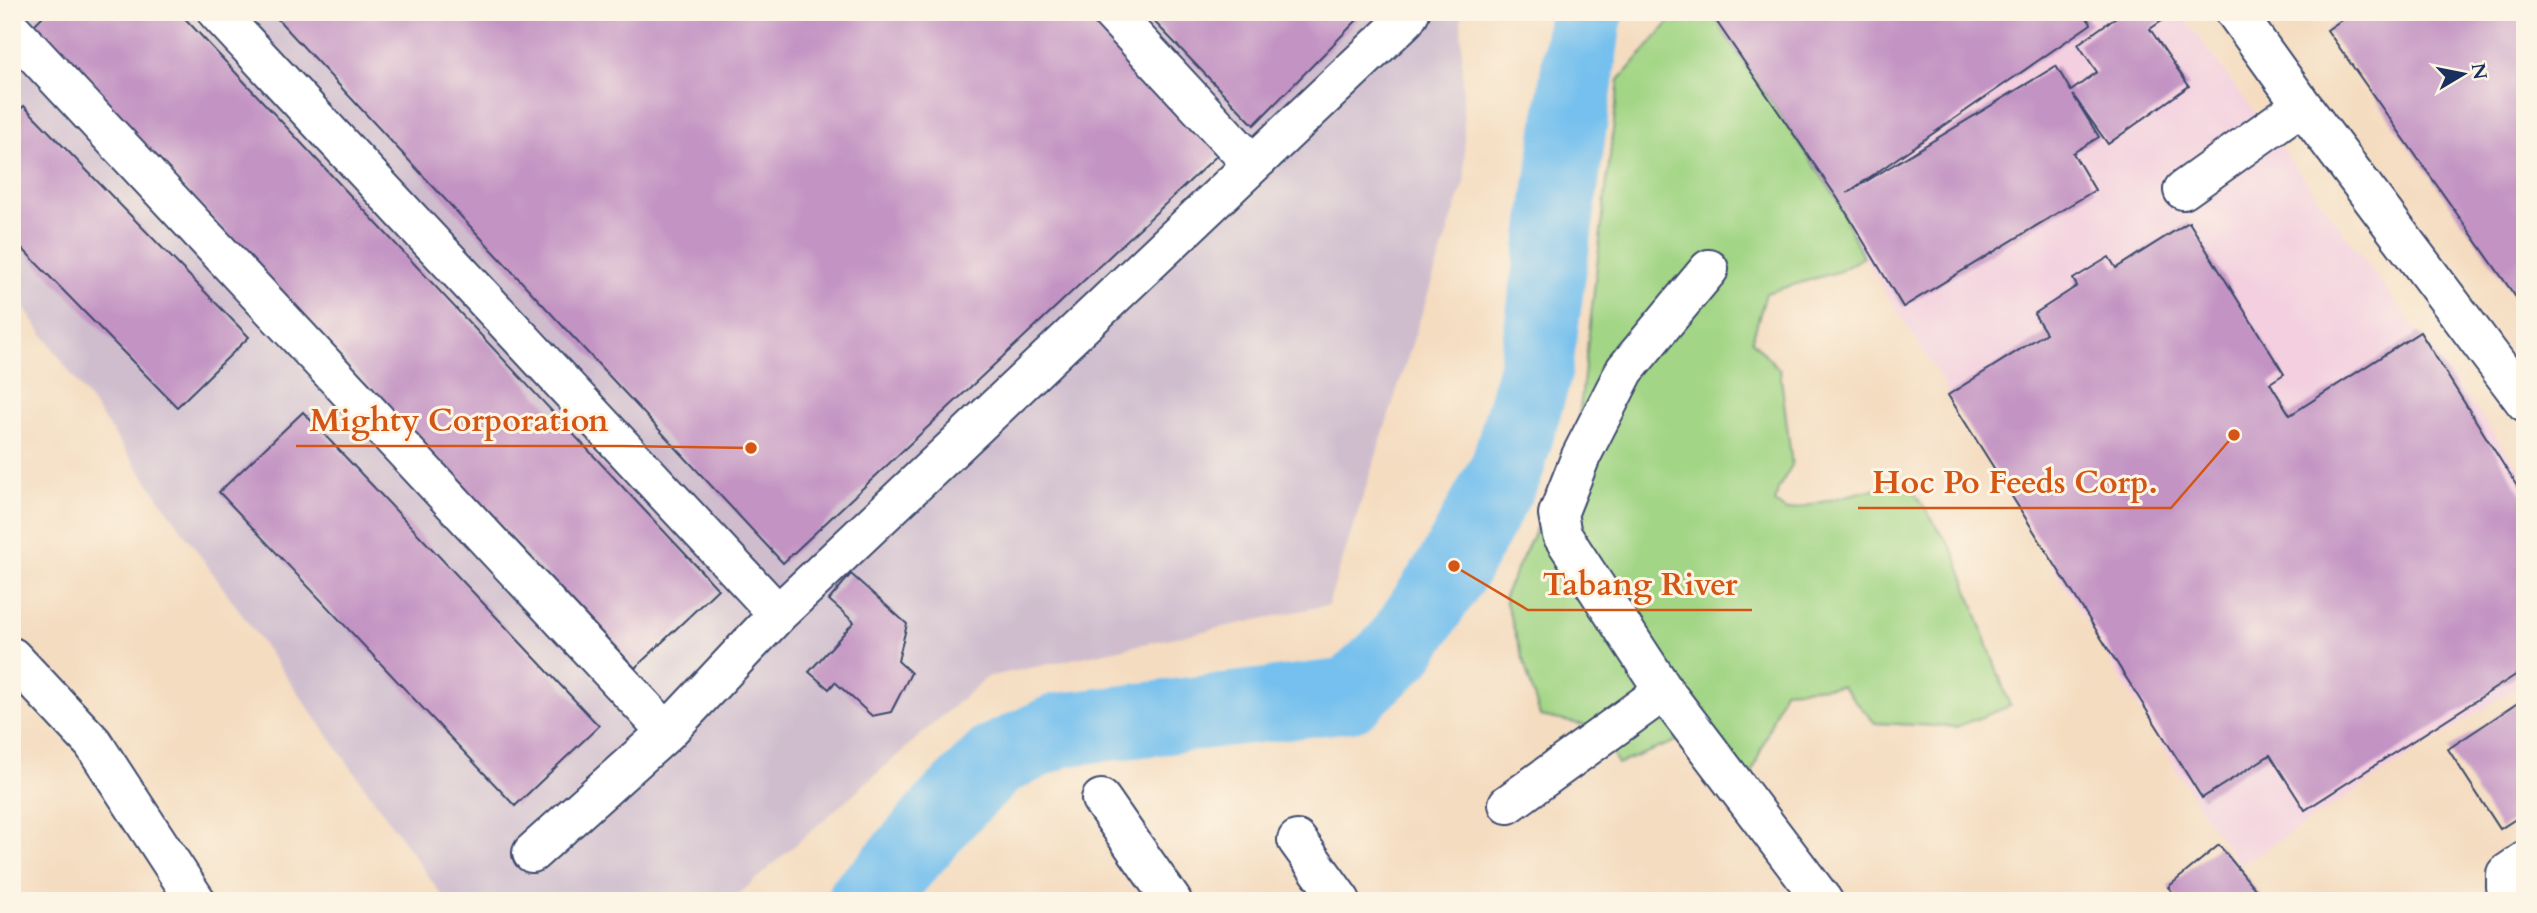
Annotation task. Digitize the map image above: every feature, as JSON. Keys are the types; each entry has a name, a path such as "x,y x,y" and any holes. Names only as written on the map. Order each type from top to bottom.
{"lane":[{"path":"217,12 778,614"},
{"path":"1111,12 1252,164"},
{"path":"532,853 667,732 778,614 1405,20 1410,12"},
{"path":"2251,18 2302,105 2525,402"},
{"path":"12,30 667,732"},
{"path":"2183,190 2302,105"},
{"path":"1709,269 1625,370 1581,456 1558,514 1562,535 1664,691 1823,901"},
{"path":"12,657 93,743 196,901"},
{"path":"1508,804 1664,691"},
{"path":"1101,799 1172,901"},
{"path":"1297,839 1341,901"},
{"path":"2512,901 2506,874 2525,861"}],"shaded area":[{"path":"12,12 1461,12 1465,179 1328,605 987,677 731,901 446,901 12,291"},
{"path":"1712,12 2180,12 2525,476 2525,682 2241,865 2209,823 1948,395 1943,382"}],"green space":[{"path":"1678,12 1710,12 1837,199 1863,257 1840,271 1766,293 1752,341 1780,370 1792,465 1778,489 1775,503 1786,511 1893,484 1913,491 1954,552 2010,706 1956,727 1875,723 1842,686 1784,690 1744,794 1699,732 1618,764 1599,728 1540,716 1504,596 1548,504 1577,434 1619,80"}],"building":[{"path":"47,12 179,12 718,589 635,668 33,26"},
{"path":"271,12 1097,12 1224,149 783,563"},
{"path":"1145,12 1365,12 1254,125"},
{"path":"1710,12 2083,12 2091,24 1847,193 2056,66 2071,91 2097,72 2078,44 2123,12 2175,12 2150,29 2189,86 2108,144 2073,95 2099,137 2073,153 2095,190 1903,307 1838,199"},
{"path":"2353,12 2525,12 2525,310 2327,30"},
{"path":"24,106 249,337 177,407 12,238 12,117"},
{"path":"2189,222 2284,374 2270,383 2290,415 2420,332 2525,499 2525,669 2305,810 2270,755 2202,798 1948,395 2046,333 2034,314 2077,286 2073,279 2109,257 2116,268"},
{"path":"303,412 599,726 515,806 219,492"},
{"path":"851,574 907,624 898,661 911,673 891,712 872,716 835,682 829,689 809,672 854,622 829,600"},
{"path":"2525,698 2525,813 2500,829 2448,749"},
{"path":"2219,845 2265,901 2180,901 2168,887"}],"waterway":[{"path":"864,901 947,809 996,760 1059,730 1350,695 1398,650 1454,566 1507,468 1535,372 1586,12"}],"place":[{"name":"Hoc Po Feeds Corp.","path":"2234,435"},
{"name":"Mighty Corporation","path":"751,448"},
{"name":"Tabang River","path":"1454,566"}]}
